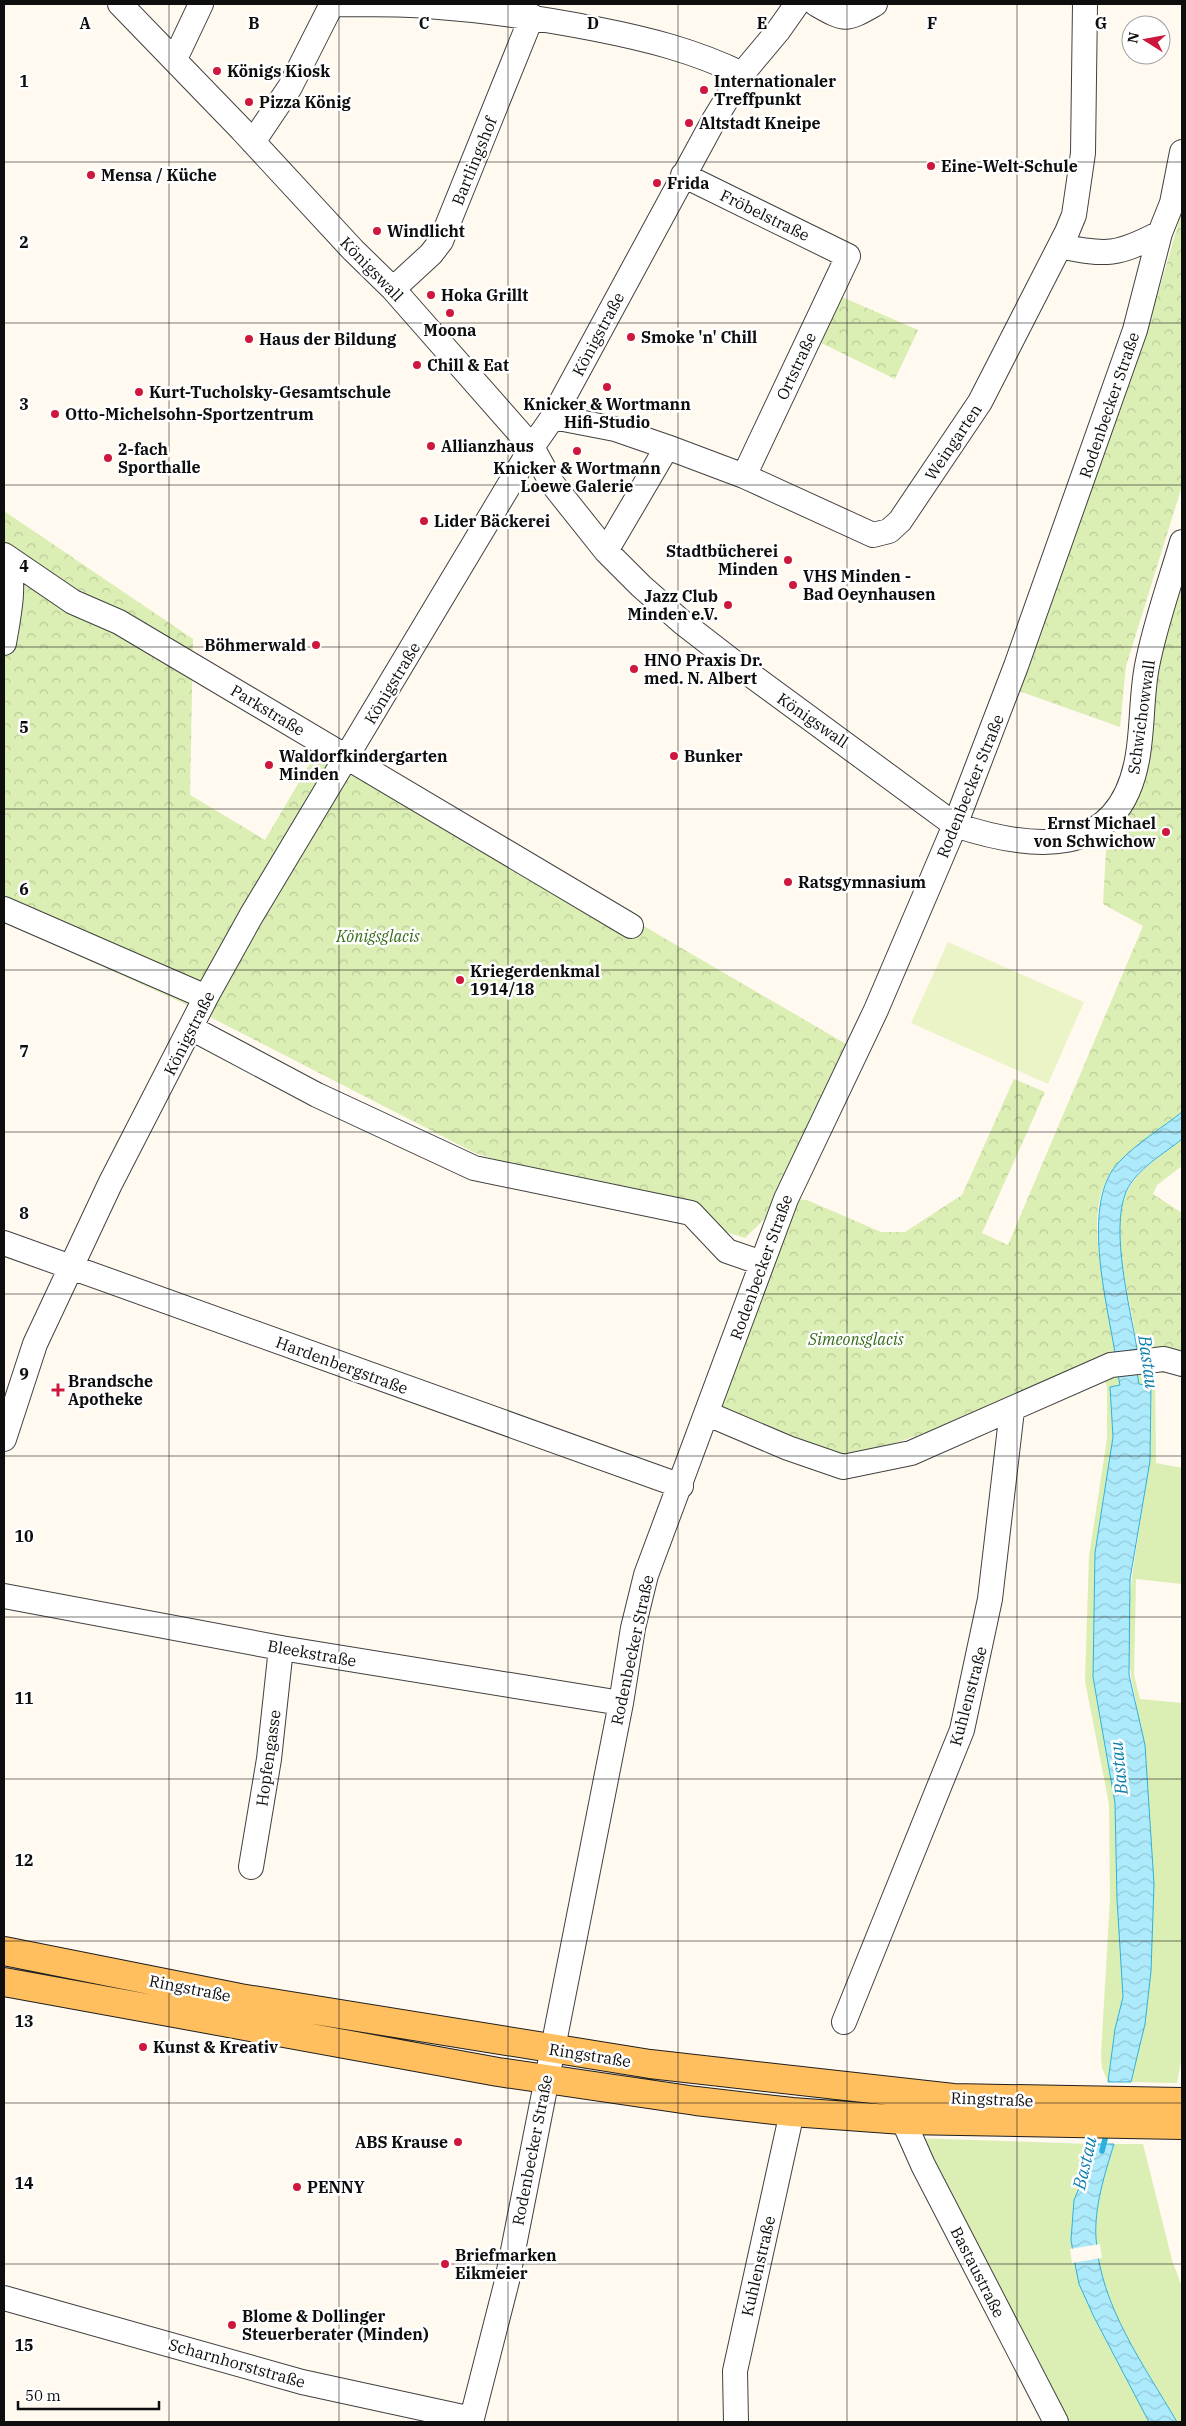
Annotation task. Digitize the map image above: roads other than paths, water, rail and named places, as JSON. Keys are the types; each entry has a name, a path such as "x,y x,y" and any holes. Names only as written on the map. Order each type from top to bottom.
{"main road":[{"name":"Ringstraße","path":"4,1951 72,1963 178,1987 551,2049 705,2071 970,2099 1079,2113"},
{"name":"Ringstraße","path":"4,1982 545,2080 792,2112 903,2120 1079,2113 1142,2113 1182,2102"},
{"name":"Ringstraße","path":"1142,2113 1182,2125"}],"street":[{"name":"Königswall","path":"120,4 254,142 353,250 393,289 532,448 551,482 606,551 641,586 683,623 956,825"},
{"path":"175,59 201,4"},
{"path":"254,142 290,87 332,4 425,6 532,16 625,34 685,50 742,74"},
{"name":"Königstraße","path":"4,1439 35,1344 114,1177 206,998 251,916 532,448 553,417 683,175 742,74 778,31 797,4"},
{"path":"816,4 844,18 852,17 875,4"},
{"name":"Weingarten","path":"553,417 615,429 667,447 744,476 873,535 889,531 908,509 980,402 1074,215 1083,153 1085,4"},
{"name":"Bartlingshof","path":"393,289 431,254 441,241 532,16"},
{"name":"Rodenbecker Straße","path":"472,2421 507,2281 551,2049 621,1703 633,1628 646,1575 708,1414 786,1199 876,1010 956,825 1034,618 1135,330 1160,233 1172,204 1182,152"},
{"name":"Fröbelstraße","path":"683,175 848,256"},
{"path":"1060,246 1084,251 1112,253 1134,246 1160,233"},
{"name":"Ortstraße","path":"744,476 848,256"},
{"path":"606,551 667,447"},
{"name":"Schwichowwall","path":"956,825 986,835 1034,844 1058,842 1083,836 1102,825 1116,811 1130,787 1137,761 1147,666 1156,628 1182,542"},
{"path":"4,643 12,600 12,572 6,557"},
{"name":"Parkstraße","path":"6,557 73,602 119,622 631,926"},
{"path":"4,909 206,998"},
{"path":"191,1028 317,1095 474,1168 690,1214 727,1251 762,1263"},
{"name":"Hardenbergstraße","path":"4,1243 71,1269 681,1486"},
{"path":"708,1414 788,1448 843,1467 911,1453 1111,1365 1173,1362"},
{"name":"Kuhlenstraße","path":"844,2022 962,1730 990,1599 1012,1410"},
{"name":"Bleekstraße","path":"4,1596 281,1648 621,1703"},
{"name":"Hopfengasse","path":"251,1867 269,1759 281,1648"},
{"name":"Kuhlenstraße","path":"736,2422 735,2371 792,2112"},
{"name":"Bastaustraße","path":"903,2120 923,2165 1056,2422"},
{"name":"Scharnhorststraße","path":"4,2298 302,2382 472,2421"}],"water":[{"path":"1182,1112 1182,1139 1143,1169 1126,1192 1120,1227 1121,1248 1126,1291 1137,1349 1115,1353 1099,1253 1098,1227 1101,1202 1107,1180 1126,1155"},
{"path":"1136,1367 1139,1384 1151,1386 1150,1461 1130,1579 1129,1675 1145,1745 1154,1884 1151,1971 1145,2024 1131,2082 1108,2082 1115,2029 1123,1997 1117,1899 1115,1803 1093,1677 1095,1553 1113,1437 1110,1387 1120,1385 1117,1370"},
{"path":"1092,2144 1114,2144 1101,2190 1096,2226 1099,2263 1106,2287 1115,2311 1138,2357 1177,2422 1149,2422 1094,2317 1079,2284 1071,2240 1074,2200 1085,2174"}],"waterway":[{"name":"Bastau","path":"1102,2151 1107,2131"}],"place":[{"name":"Königs Kiosk","path":"217,71"},
{"name":"Internationaler Treffpunkt","path":"704,90"},
{"name":"Pizza König","path":"249,102"},
{"name":"Altstadt Kneipe","path":"689,123"},
{"name":"Eine-Welt-Schule","path":"931,166"},
{"name":"Mensa / Küche","path":"91,175"},
{"name":"Frida","path":"657,183"},
{"name":"Windlicht","path":"377,231"},
{"name":"Hoka Grillt","path":"431,295"},
{"name":"Moona","path":"450,313"},
{"name":"Smoke 'n' Chill","path":"631,337"},
{"name":"Haus der Bildung","path":"249,339"},
{"name":"Chill & Eat","path":"417,365"},
{"name":"Knicker & Wortmann Hifi-Studio","path":"607,387"},
{"name":"Kurt-Tucholsky-Gesamtschule","path":"139,392"},
{"name":"Otto-Michelsohn-Sportzentrum","path":"55,414"},
{"name":"Allianzhaus","path":"431,446"},
{"name":"Knicker & Wortmann Loewe Galerie","path":"577,451"},
{"name":"2-fach Sporthalle","path":"108,458"},
{"name":"Lider Bäckerei","path":"424,521"},
{"name":"Stadtbücherei Minden","path":"788,560"},
{"name":"VHS Minden - Bad Oeynhausen","path":"793,585"},
{"name":"Jazz Club Minden e.V.","path":"728,605"},
{"name":"Böhmerwald","path":"316,645"},
{"name":"HNO Praxis Dr. med. N. Albert","path":"634,669"},
{"name":"Bunker","path":"674,756"},
{"name":"Waldorfkindergarten Minden","path":"269,765"},
{"name":"Ernst Michael von Schwichow","path":"1166,832"},
{"name":"Ratsgymnasium","path":"788,882"},
{"name":"Kriegerdenkmal 1914/18","path":"460,980"},
{"name":"Brandsche Apotheke","path":"58,1390"},
{"name":"Kunst & Kreativ","path":"143,2047"},
{"name":"ABS Krause","path":"458,2142"},
{"name":"PENNY","path":"297,2187"},
{"name":"Briefmarken Eikmeier","path":"445,2264"},
{"name":"Blome & Dollinger Steuerberater (Minden)","path":"232,2325"}],"park label":[{"name":"Königsglacis","path":"378,936"},
{"name":"Simeonsglacis","path":"856,1339"}]}
